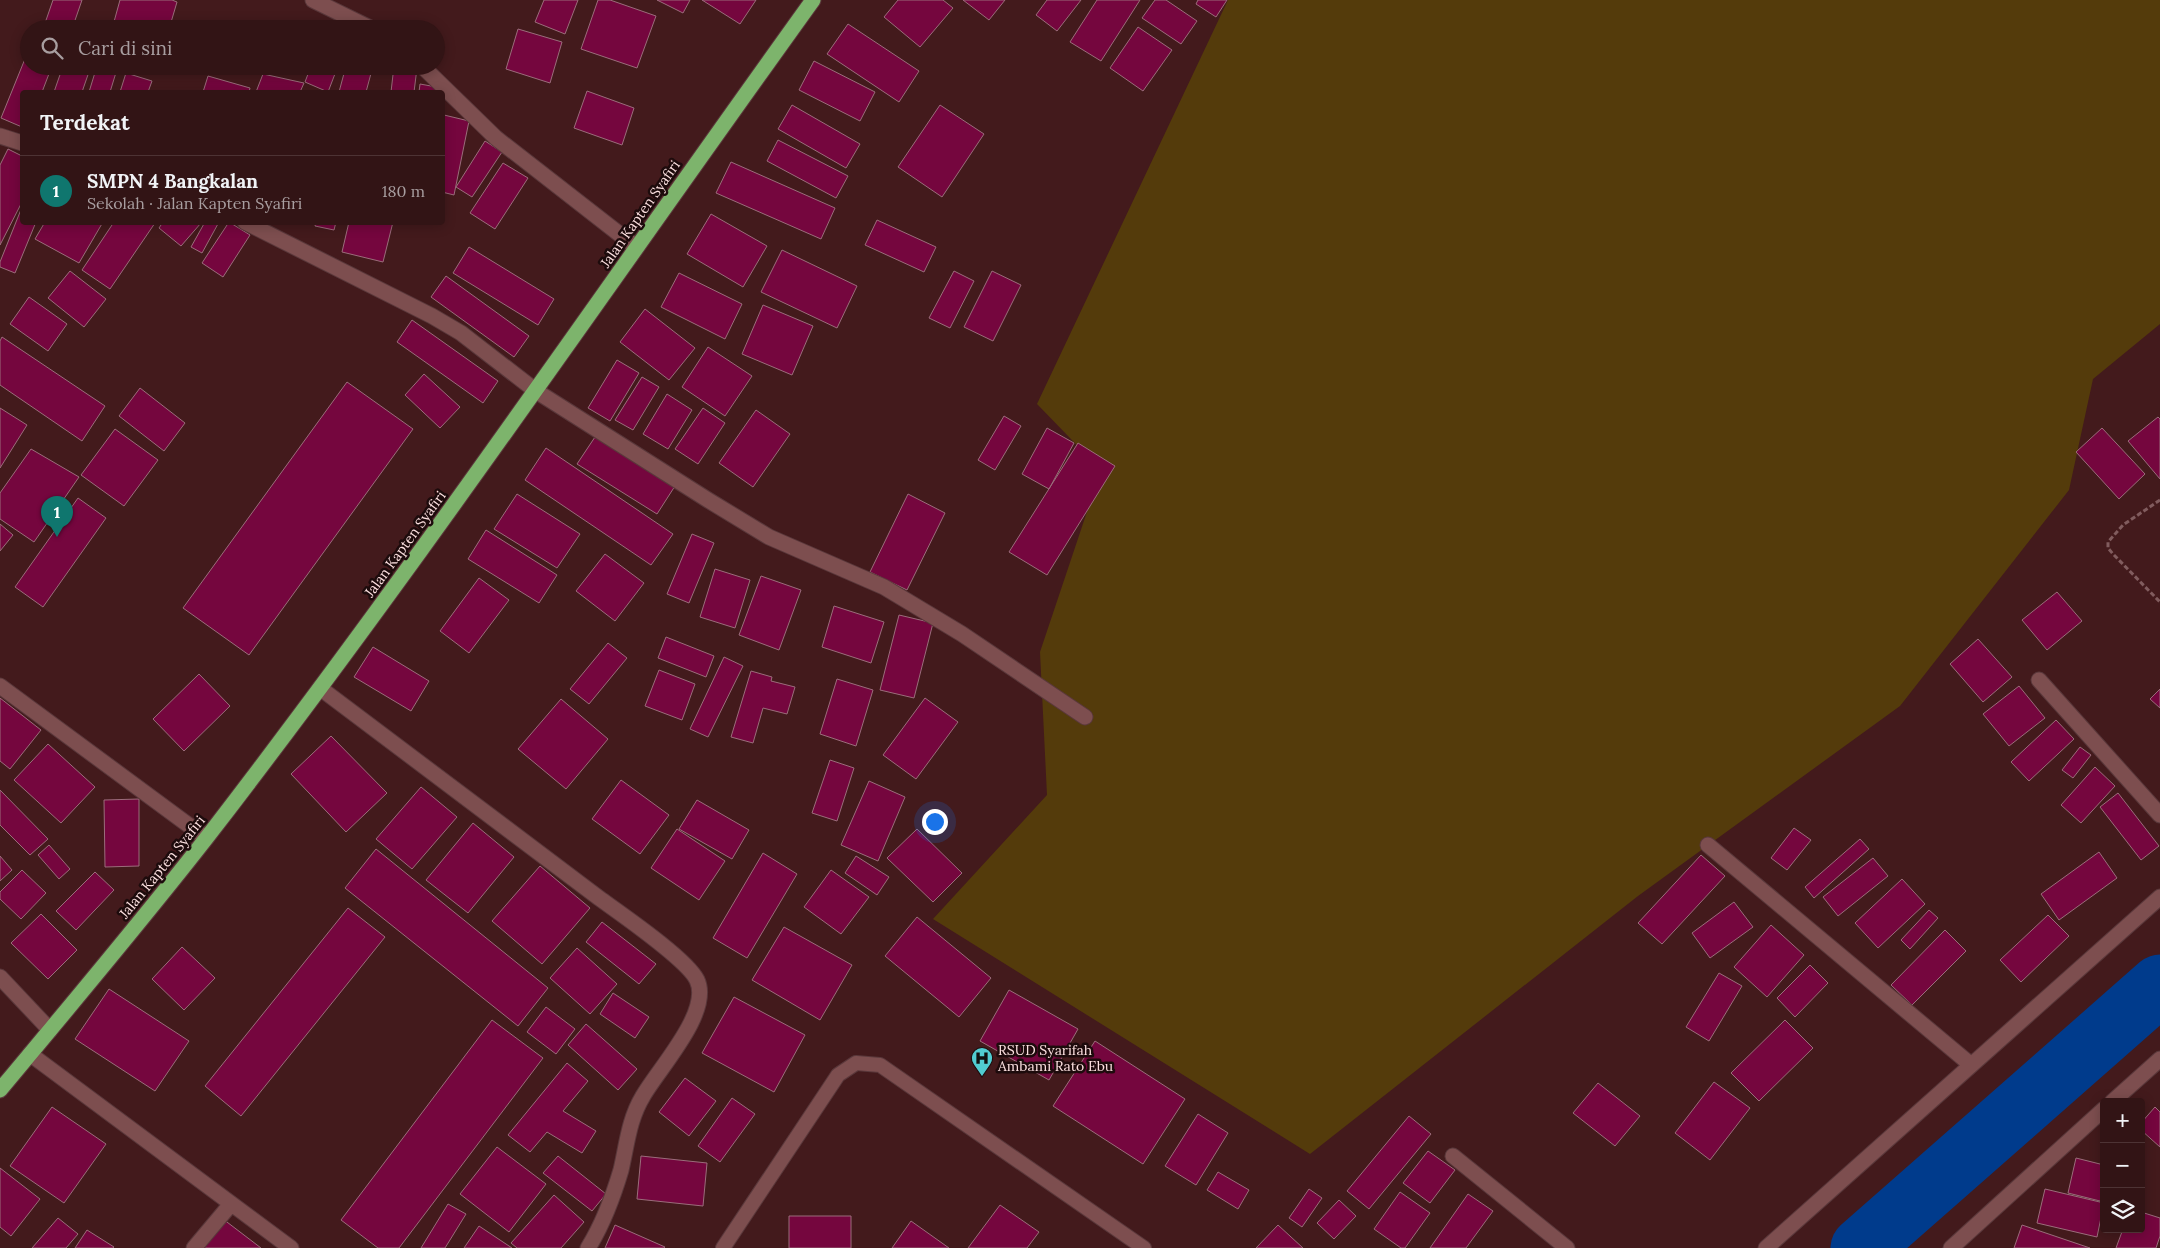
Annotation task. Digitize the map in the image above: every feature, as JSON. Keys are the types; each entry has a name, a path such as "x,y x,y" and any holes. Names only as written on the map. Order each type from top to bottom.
{"highway":[{"name":"Jalan Kapten Syafiri","path":"0,1090 206,838 320,688 536,391 636,247 813,0"}],"street":[{"path":"313,0 354,20"},
{"path":"431,75 496,138 636,247"},
{"path":"0,136 20,141"},
{"path":"251,225 439,320 461,333 536,391 769,537 884,587 1085,717"},
{"path":"2039,680 2160,815"},
{"path":"0,686 206,838"},
{"path":"320,688 618,912 684,964 697,981 700,998 695,1016 642,1096 631,1119 613,1197 588,1248"},
{"path":"1708,845 1970,1064"},
{"path":"1766,1248 1906,1125 1970,1064 2160,898"},
{"path":"0,978 50,1030"},
{"path":"30,1054 231,1204 284,1246"},
{"path":"2116,1098 2160,1059"},
{"path":"1951,1248 2100,1113"},
{"path":"1453,1156 1567,1248"},
{"path":"194,1248 231,1204"}],"lane":[{"path":"723,1248 838,1075 856,1063 880,1065 1144,1248"}],"path":[{"path":"2160,500 2123,525 2108,542 2108,548 2160,602"}],"shaded area":[{"path":"1228,0 2160,0 2160,324 2093,379 2069,490 1900,706 1638,896 1310,1154 933,919 1047,795 1040,652 1101,470 1037,404"}],"building":[{"path":"53,0 82,0 75,20 46,20"},
{"path":"120,0 172,0 177,2 172,20 114,20"},
{"path":"544,0 578,0 565,34 535,22"},
{"path":"598,0 610,0 656,16 637,68 581,49"},
{"path":"657,0 690,0 683,13"},
{"path":"702,0 756,0 740,24"},
{"path":"898,0 943,0 953,8 920,47 884,17"},
{"path":"963,0 1005,0 989,20"},
{"path":"1047,0 1081,0 1057,31 1036,15"},
{"path":"1097,0 1140,0 1101,61 1070,42"},
{"path":"1155,0 1166,0 1197,21 1181,44 1142,18"},
{"path":"1198,0 1227,0 1216,17 1196,4"},
{"path":"848,24 919,71 899,102 827,54"},
{"path":"1138,27 1172,50 1143,91 1110,68"},
{"path":"518,29 562,42 550,83 506,69"},
{"path":"814,61 875,92 860,121 799,90"},
{"path":"20,71 20,75 49,75 43,90 20,90 20,126 1,118"},
{"path":"60,75 88,75 83,90 55,90"},
{"path":"94,75 115,75 111,90 90,90"},
{"path":"125,75 132,75 152,81 149,90 121,90"},
{"path":"263,75 304,83 301,90 257,90"},
{"path":"308,75 335,75 329,90 323,90 305,82"},
{"path":"344,75 371,75 367,90 340,90"},
{"path":"393,75 416,75 414,90 391,90"},
{"path":"208,76 250,88 250,90 204,90"},
{"path":"420,84 442,88 442,90 419,90"},
{"path":"587,91 634,108 622,145 574,128"},
{"path":"792,105 860,144 846,168 778,129"},
{"path":"940,105 984,134 942,197 898,167"},
{"path":"445,115 469,121 454,195 445,193"},
{"path":"778,140 848,176 836,198 767,161"},
{"path":"485,141 502,152 472,197 456,187"},
{"path":"8,149 20,155 20,206 0,245 0,165"},
{"path":"731,162 835,208 821,239 716,193"},
{"path":"503,163 528,178 495,229 470,213"},
{"path":"20,212 20,225 35,225 15,273 0,267 0,262"},
{"path":"711,214 767,246 743,287 687,254"},
{"path":"877,220 936,247 924,272 865,245"},
{"path":"43,225 101,225 79,263 35,239"},
{"path":"112,225 154,225 110,289 82,270"},
{"path":"161,225 199,225 181,246 159,228"},
{"path":"203,225 217,225 202,253 191,247"},
{"path":"227,225 234,225 250,235 223,277 202,263"},
{"path":"315,225 335,225 334,230"},
{"path":"348,225 392,225 383,262 342,252"},
{"path":"469,247 554,299 538,325 453,273"},
{"path":"782,250 857,286 837,328 761,292"},
{"path":"70,271 106,299 84,327 48,298"},
{"path":"954,271 974,281 950,328 929,318"},
{"path":"992,271 1021,285 993,341 964,327"},
{"path":"679,273 742,304 725,339 661,307"},
{"path":"446,276 529,336 514,357 431,297"},
{"path":"29,297 67,324 48,351 10,324"},
{"path":"763,305 813,326 792,375 742,354"},
{"path":"645,309 695,348 669,380 620,342"},
{"path":"412,320 498,381 483,403 397,342"},
{"path":"2,337 105,406 82,441 0,385 0,341"},
{"path":"708,347 752,376 725,416 682,387"},
{"path":"617,360 639,373 610,421 588,408"},
{"path":"424,374 460,407 440,428 405,395"},
{"path":"642,377 659,387 633,430 615,420"},
{"path":"347,382 413,429 249,655 183,608"},
{"path":"140,388 185,423 164,451 119,416"},
{"path":"667,394 692,410 668,449 643,434"},
{"path":"0,408 27,425 0,468"},
{"path":"703,408 725,423 698,464 675,449"},
{"path":"756,410 790,434 753,487 719,463"},
{"path":"1004,416 1021,426 995,470 978,460"},
{"path":"2158,417 2160,419 2160,479 2128,441"},
{"path":"1047,428 1074,443 1049,489 1022,474"},
{"path":"2102,428 2145,474 2119,499 2076,452"},
{"path":"115,429 158,460 124,506 81,475"},
{"path":"595,437 675,486 657,514 577,464"},
{"path":"1078,443 1115,466 1047,575 1009,552"},
{"path":"546,448 673,534 651,565 525,480"},
{"path":"31,449 79,477 34,542 0,519 0,493"},
{"path":"517,494 580,534 557,568 494,529"},
{"path":"908,494 945,513 907,590 870,572"},
{"path":"78,498 106,518 43,607 15,587"},
{"path":"0,524 13,535 0,551"},
{"path":"486,530 557,575 539,603 468,559"},
{"path":"692,534 714,543 689,603 667,594"},
{"path":"605,554 644,583 615,621 576,591"},
{"path":"715,569 750,580 735,628 700,617"},
{"path":"761,576 801,590 779,650 739,635"},
{"path":"479,578 509,600 469,653 440,631"},
{"path":"2057,592 2082,621 2047,650 2022,620"},
{"path":"834,606 884,622 871,663 822,647"},
{"path":"899,615 933,623 914,698 880,690"},
{"path":"666,637 714,656 706,677 658,658"},
{"path":"1978,639 2012,677 1983,702 1950,664"},
{"path":"608,643 627,658 589,704 570,689"},
{"path":"373,647 429,681 411,711 354,677"},
{"path":"724,657 743,666 708,737 690,729"},
{"path":"659,670 695,684 682,720 645,706"},
{"path":"751,671 772,677 771,681 795,687 787,714 763,708 753,743 731,737"},
{"path":"199,674 230,706 184,751 153,719"},
{"path":"837,679 873,690 856,746 820,734"},
{"path":"2019,686 2045,718 2009,746 1983,714"},
{"path":"2160,689 2160,708 2150,699"},
{"path":"0,698 41,730 10,769 0,761"},
{"path":"925,698 958,722 916,779 883,755"},
{"path":"561,699 608,739 566,789 518,749"},
{"path":"2056,720 2074,739 2029,781 2011,762"},
{"path":"331,736 387,793 346,832 291,774"},
{"path":"48,744 95,787 61,823 14,780"},
{"path":"2080,747 2091,755 2073,778 2062,770"},
{"path":"830,760 854,768 837,821 812,813"},
{"path":"2095,767 2115,786 2081,823 2061,805"},
{"path":"621,780 669,815 640,854 592,819"},
{"path":"869,781 905,797 878,861 841,845"},
{"path":"421,787 457,817 412,869 376,839"},
{"path":"0,790 48,839 30,855 0,825"},
{"path":"2118,793 2159,846 2141,860 2100,807"},
{"path":"139,799 139,866 105,867 104,800"},
{"path":"697,800 749,830 732,859 679,829"},
{"path":"473,823 514,857 468,913 426,880"},
{"path":"1794,828 1811,840 1787,870 1771,858"},
{"path":"677,829 725,861 699,900 651,868"},
{"path":"917,829 962,873 933,902 887,858"},
{"path":"1860,839 1869,849 1814,898 1805,887"},
{"path":"49,845 70,869 59,879 38,855"},
{"path":"376,849 548,988 518,1026 345,888"},
{"path":"2099,852 2117,878 2059,920 2041,894"},
{"path":"763,853 797,874 747,958 713,938"},
{"path":"1701,855 1725,876 1662,944 1638,923"},
{"path":"0,856 12,870 0,881"},
{"path":"856,856 889,877 877,895 845,873"},
{"path":"1873,858 1888,876 1838,916 1823,897"},
{"path":"540,866 590,908 542,964 492,921"},
{"path":"22,870 46,893 21,919 0,899 0,892"},
{"path":"831,870 869,897 841,934 804,907"},
{"path":"95,872 114,890 76,930 56,911"},
{"path":"1902,879 1925,904 1878,948 1855,923"},
{"path":"1734,902 1753,927 1710,958 1692,933"},
{"path":"348,908 385,937 241,1116 205,1086"},
{"path":"1929,910 1938,918 1910,949 1901,940"},
{"path":"41,914 77,950 48,979 11,943"},
{"path":"2048,915 2069,936 2021,982 2000,960"},
{"path":"917,917 991,978 959,1017 885,956"},
{"path":"602,922 656,964 639,984 586,942"},
{"path":"1771,925 1804,955 1767,997 1734,967"},
{"path":"784,927 852,965 820,1020 752,980"},
{"path":"1945,930 1966,951 1912,1005 1891,985"},
{"path":"182,947 215,978 184,1010 152,979"},
{"path":"577,948 617,984 590,1014 550,978"},
{"path":"1810,965 1828,983 1795,1017 1777,998"},
{"path":"1719,973 1742,986 1709,1041 1686,1027"},
{"path":"109,989 189,1041 155,1091 75,1039"},
{"path":"1009,990 1078,1029 1049,1080 980,1041"},
{"path":"613,993 649,1017 635,1038 600,1014"},
{"path":"734,997 805,1035 774,1092 702,1053"},
{"path":"546,1007 575,1029 556,1054 527,1032"},
{"path":"492,1020 543,1058 399,1248 378,1248 341,1220"},
{"path":"1785,1020 1813,1048 1759,1101 1731,1073"},
{"path":"586,1024 637,1069 618,1090 568,1045"},
{"path":"1095,1041 1185,1099 1143,1164 1053,1106"},
{"path":"567,1063 588,1081 563,1111 596,1131 582,1153 547,1132 530,1152 508,1135"},
{"path":"685,1078 716,1101 689,1136 659,1112"},
{"path":"1714,1082 1750,1108 1710,1160 1675,1133"},
{"path":"1598,1083 1640,1116 1615,1146 1573,1113"},
{"path":"732,1098 755,1114 720,1162 698,1146"},
{"path":"52,1107 106,1144 64,1203 10,1166"},
{"path":"2155,1107 2160,1112 2160,1147 2145,1134 2145,1118"},
{"path":"1198,1114 1228,1133 1196,1185 1165,1166"},
{"path":"1409,1116 1431,1134 1369,1209 1347,1191"},
{"path":"497,1147 546,1184 509,1232 460,1194"},
{"path":"1428,1151 1455,1170 1430,1203 1403,1183"},
{"path":"558,1156 606,1194 592,1211 543,1173"},
{"path":"641,1156 707,1163 703,1206 637,1199"},
{"path":"2076,1158 2100,1164 2100,1201 2068,1193"},
{"path":"0,1168 40,1199 11,1236 0,1227"},
{"path":"1218,1172 1249,1190 1238,1209 1207,1190"},
{"path":"1309,1189 1322,1198 1302,1227 1289,1218"},
{"path":"2045,1189 2100,1202 2100,1222 2097,1237 2037,1223"},
{"path":"1400,1192 1430,1213 1405,1248 1401,1248 1374,1229"},
{"path":"1468,1194 1493,1211 1466,1248 1430,1248"},
{"path":"554,1195 584,1222 561,1248 517,1248 511,1243"},
{"path":"1339,1200 1356,1216 1334,1239 1317,1223"},
{"path":"448,1204 466,1214 445,1248 421,1248"},
{"path":"1000,1205 1039,1232 1027,1248 968,1248"},
{"path":"2145,1213 2160,1218 2160,1236 2156,1248 2116,1248 2122,1233 2145,1233"},
{"path":"789,1216 851,1216 851,1248 789,1248"},
{"path":"58,1218 78,1234 66,1248 32,1248"},
{"path":"223,1219 261,1248 201,1248"},
{"path":"911,1221 949,1248 892,1248"},
{"path":"615,1225 665,1247 605,1248"},
{"path":"1278,1225 1303,1248 1256,1248"},
{"path":"2022,1225 2090,1248 2014,1248"},
{"path":"479,1226 512,1248 464,1248"},
{"path":"87,1230 114,1247 75,1248"}],"waterway":[{"path":"1861,1248 2160,985"}],"place":[{"name":"SMPN 4 Bangkalan","path":"57,537"},
{"name":"RSUD Syarifah Ambami Rato Ebu","path":"982,1077"}]}
